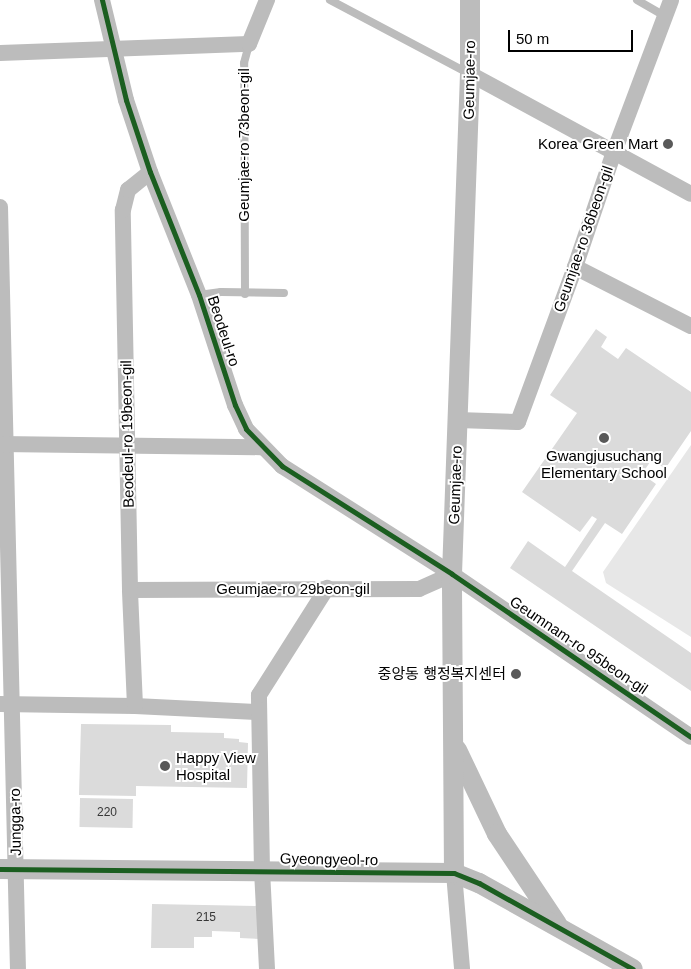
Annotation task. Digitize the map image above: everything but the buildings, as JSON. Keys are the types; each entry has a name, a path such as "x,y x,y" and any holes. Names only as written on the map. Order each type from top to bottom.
{"street":[{"name":"Beodeul-ro","path":"102,0 126,100 150,172 199,295 235,405 246,429 261,447 282,466 452,574"},
{"name":"Geumjae-ro 73beon-gil","path":"249,44 267,0"},
{"name":"Geumjae-ro","path":"462,969 454,873 452,574 470,74 470,0"},
{"name":"Geumjae-ro 36beon-gil","path":"458,420 518,422 575,267 614,152 671,0"},
{"path":"0,53 249,44"},
{"path":"470,74 691,194"},
{"name":"Beodeul-ro 19beon-gil","path":"135,706 130,590 122,210 128,190 150,172"},
{"name":"Jungga-ro","path":"0,207 8,869 18,969"},
{"path":"575,267 691,326"},
{"path":"3,444 261,447"},
{"name":"Geumjae-ro 29beon-gil","path":"130,590 419,589 452,574"},
{"name":"Geumnam-ro 95beon-gil","path":"452,574 691,736"},
{"path":"267,969 262,871 259,694 327,588"},
{"path":"6,704 135,706 259,712"},
{"path":"453,742 497,834 559,928"},
{"name":"Gyeongyeol-ro","path":"8,869 454,873 479,883 633,969"}],"lane":[{"path":"330,0 470,74"},
{"path":"637,0 666,17"},
{"name":"Geumjae-ro 73beon-gil","path":"245,294 244,63 249,44"},
{"name":"Beodeul-ro","path":"199,295 221,292 245,294 284,293"}],"shaded area":[{"path":"691,445 691,637 606,583 603,572"}],"cycle path":[{"path":"102,0 126,100 150,172 199,295 235,405 246,429 282,466 452,574 691,737"},
{"path":"0,869 454,873 479,883 633,969"}],"place":[{"name":"Korea Green Mart","path":"668,144"},
{"name":"Gwangjusuchang Elementary School","path":"604,438"},
{"name":"중앙동 행정복지센터","path":"516,674"},
{"name":"Happy View Hospital","path":"165,766"}]}
